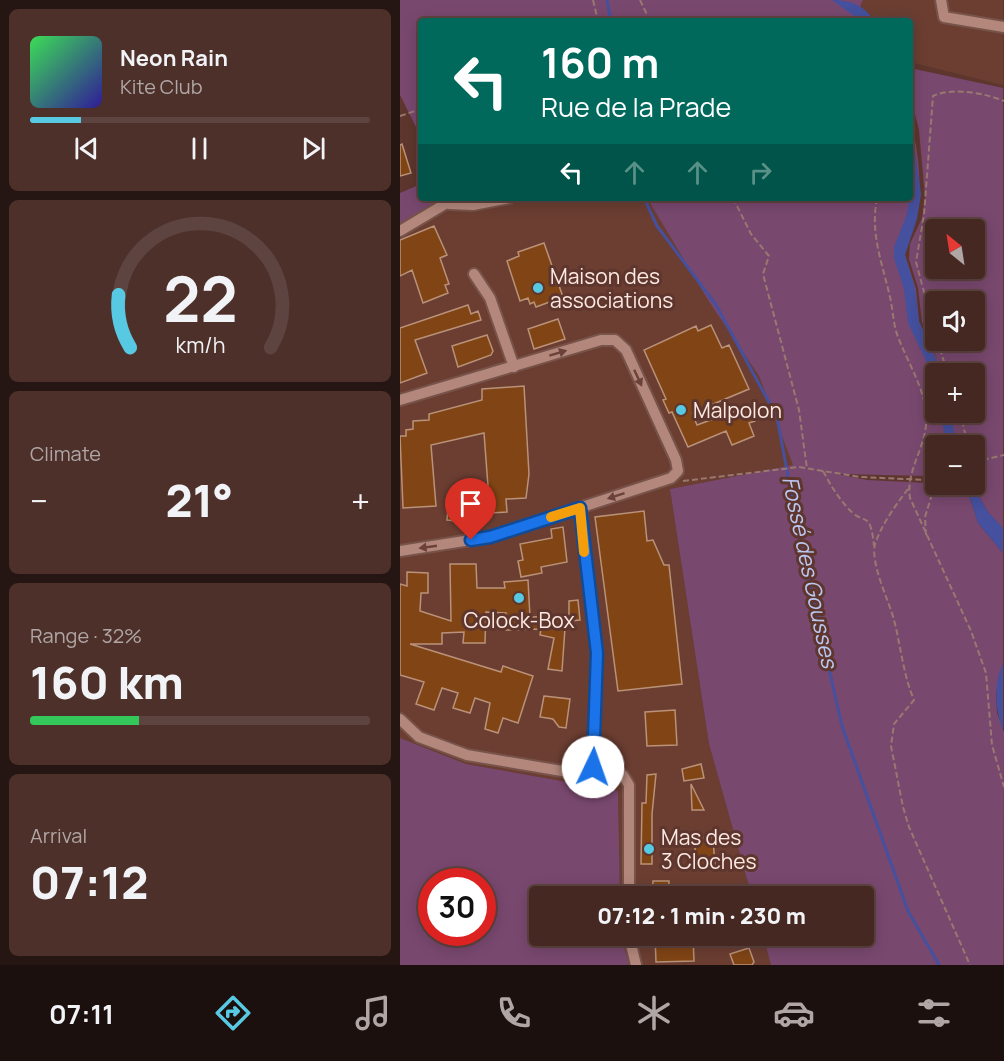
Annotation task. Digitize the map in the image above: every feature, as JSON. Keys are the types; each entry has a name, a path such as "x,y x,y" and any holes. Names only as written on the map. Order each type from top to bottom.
{"street":[{"path":"941,0 944,17 1003,27"},
{"path":"400,231 452,201 473,205 494,201"},
{"path":"474,274 490,298 514,367"},
{"path":"400,400 601,340 615,340 626,350 676,460 678,471 672,478 490,537 400,551"},
{"path":"580,508 597,653 593,767"},
{"path":"400,719 419,737 467,755 568,772 593,767 613,769 623,775 629,785 628,886"},
{"path":"631,946 636,965"}],"path":[{"path":"593,0 597,18"},
{"path":"640,0 649,18"},
{"path":"925,297 916,262 924,215 933,96 943,91 994,97 1003,101"},
{"path":"400,116 418,110"},
{"path":"734,201 751,234 769,256 763,274 799,410 806,469"},
{"path":"876,201 873,217 877,252 898,336 924,399 927,417 923,444 909,478 908,489 926,537 957,601 986,673 992,745 1003,787"},
{"path":"985,459 1003,455"},
{"path":"672,478 684,481 787,469 806,469 860,477 925,480"},
{"path":"823,471 849,510 867,519 872,528 879,574 894,620 905,677 914,700 894,724 891,746 903,807 909,827 970,965"},
{"path":"874,546 892,510 908,489"},
{"path":"926,537 925,517 932,495"}],"shaded area":[{"path":"400,0 863,0 860,7 872,18 418,18 418,131 400,95"},
{"path":"863,0 1003,0 1003,85 913,63 913,18 872,18 860,7"},
{"path":"913,69 1003,88 1003,529 988,512 978,495 985,495 985,435 925,435 925,476 837,474 867,480 925,483 925,495 968,495 978,523 1003,553 1003,663 996,693 997,713 1004,732 1003,965 771,965 766,946 874,946 874,886 749,886 709,744 670,489 793,465 759,376 708,300 649,201 913,201 913,131 919,169 918,201 911,234 904,252 916,289 919,322 925,334 925,351 933,351 938,361 934,351 985,351 985,291 925,291 925,329 922,322 918,288 909,259 910,244 922,218 925,197 919,130 913,106"},
{"path":"418,185 418,201 443,201 400,224 400,193"},
{"path":"444,201 649,201 708,300 759,376 794,465 670,489 709,744 749,886 620,886 618,791 466,764 400,738 400,231"},
{"path":"400,738 466,764 618,791 620,886 529,886 529,946 624,946 629,965 400,965"},
{"path":"624,946 766,946 771,965 631,965"}],"water":[{"path":"832,0 856,4 872,18 857,18"},
{"path":"913,136 921,194 917,219 905,255 915,288 919,321 925,335 925,351 932,351 938,363 927,363 908,323 904,289 894,258 894,247 906,217 909,201 913,201"},
{"path":"942,423 953,423 954,435 945,435"},
{"path":"968,495 978,495 988,512 1003,528 1003,553 978,523"},
{"path":"1003,663 1003,732 998,714 996,689"}],"building":[{"path":"402,144 411,173 400,176 400,145"},
{"path":"434,226 447,255 440,258 449,284 445,285 448,293 423,303 412,270 400,276 400,240"},
{"path":"544,243 563,297 536,307 534,302 530,304 528,298 520,301 507,261 519,256 518,252"},
{"path":"468,305 471,314 478,311 481,320 415,340 427,373 400,383 400,328"},
{"path":"558,319 565,339 534,349 528,329"},
{"path":"711,325 722,348 729,345 749,389 692,413 697,425 749,406 755,421 749,423 754,436 732,445 726,431 688,447 672,412 669,413 663,400 666,399 644,350 696,326 698,331"},
{"path":"487,335 493,351 491,355 458,367 452,346"},
{"path":"524,386 529,474 526,498 506,499 507,512 490,513 484,433 431,445 436,506 403,508 400,436 406,436 406,430 413,429 413,421 429,420 429,414 482,400 482,389"},
{"path":"455,489 464,490 462,513 469,514 468,522 447,520 449,496 454,497"},
{"path":"644,511 647,541 653,540 664,565 669,565 682,684 618,691 595,517"},
{"path":"563,527 567,562 541,567 542,573 521,577 518,561 523,560 520,544 552,538 551,529"},
{"path":"450,564 476,564 477,588 505,588 504,582 528,580 530,617 569,616 569,601 578,600 580,620 570,621 570,627 565,628 562,671 548,669 554,638 540,635 541,629 506,630 506,613 486,612 485,643 463,643 464,632 442,633 442,644 410,644 501,672 503,666 533,676 518,723 503,718 498,733 485,729 490,703 475,698 470,713 453,708 458,693 442,688 434,710 416,704 424,682 400,675 400,584 407,586 407,572 428,573 428,593 421,593 420,611 451,621"},
{"path":"544,696 570,699 566,728 559,727 553,719 540,717"},
{"path":"675,710 677,745 647,746 645,712"},
{"path":"701,764 704,778 684,781 682,769"},
{"path":"656,774 652,814 652,864 641,864 642,803 646,803 647,775"},
{"path":"691,784 704,810 692,810"},
{"path":"713,837 715,867 697,868 694,838"},
{"path":"653,881 669,881 669,886 653,886"},
{"path":"655,946 693,946 694,961 656,962"},
{"path":"749,948 754,962 752,965 734,965 730,954"}],"waterway":[{"name":"Fossé des Gousses","path":"607,0 610,18"},
{"name":"Fossé des Gousses","path":"645,201 657,226 716,305 777,417 800,541 842,726 908,911 939,965"}],"slow traffic":[{"path":"551,517 580,508 584,552"}],"place":[{"name":"Maison des associations","path":"538,288"},
{"name":"Malpolon","path":"681,410"},
{"name":"Colock-Box","path":"519,598"},
{"name":"Mas des 3 Cloches","path":"649,849"}],"route":[{"path":"471,540 490,537 580,508 591,618 597,653 593,767"}]}
